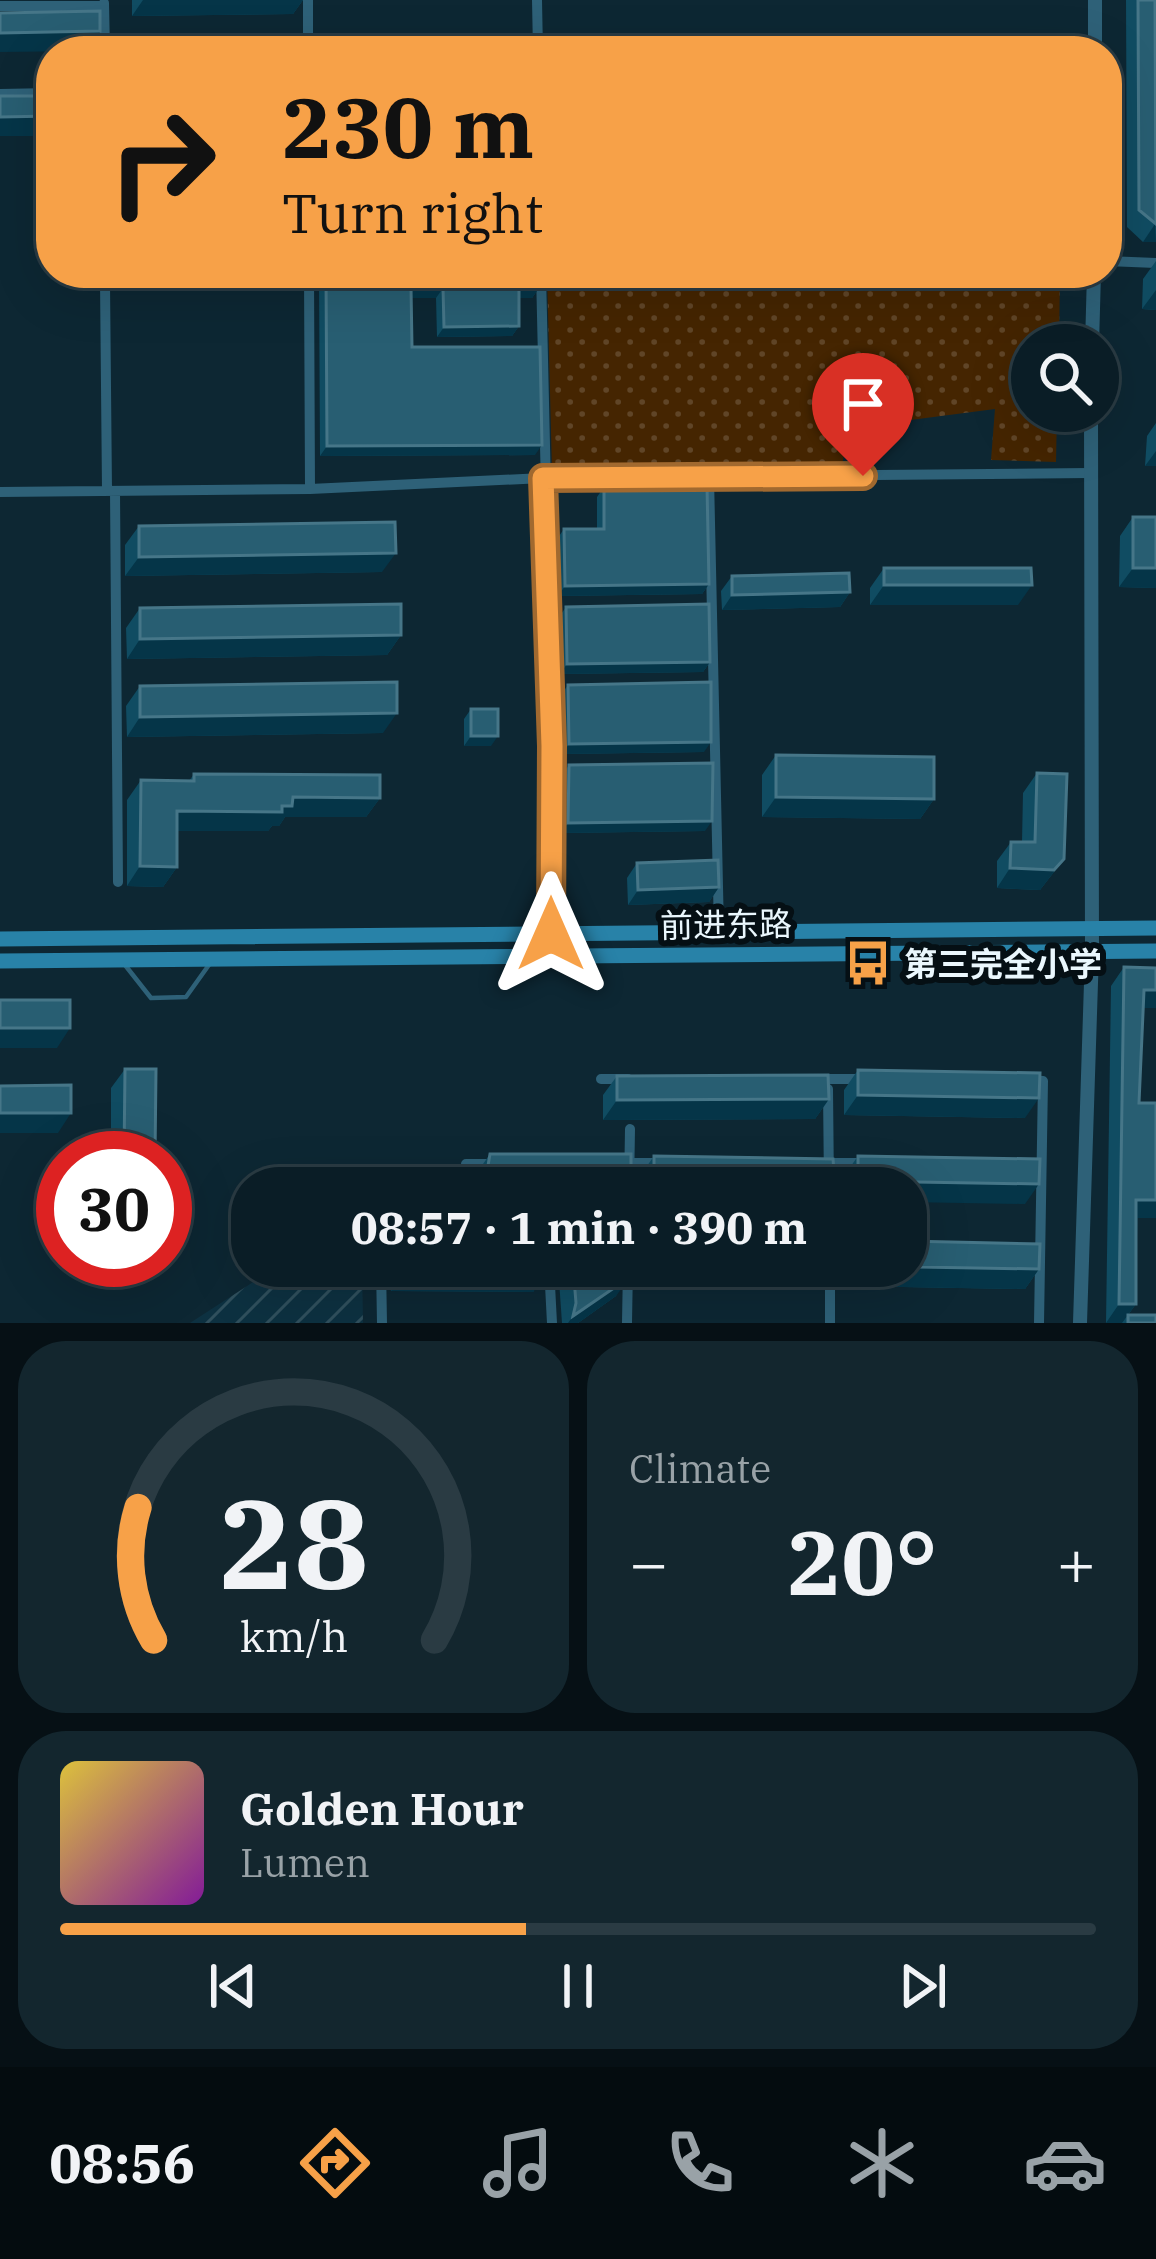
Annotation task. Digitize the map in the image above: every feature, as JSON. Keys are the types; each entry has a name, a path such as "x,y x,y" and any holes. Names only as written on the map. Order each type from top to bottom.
{"main road":[{"name":"前进东路","path":"0,939 1156,928"},
{"name":"前进东路","path":"0,961 1156,951"}],"street":[{"path":"308,0 308,36"},
{"path":"537,0 538,36"},
{"path":"1095,0 1095,36"},
{"path":"0,6 104,3 105,36"},
{"path":"0,94 36,93"},
{"path":"1122,262 1156,263"},
{"path":"104,288 118,881"},
{"path":"309,288 310,489"},
{"path":"541,288 552,746 551,934"},
{"path":"1093,324 1094,288"},
{"path":"1080,1323 1092,952 1091,432"},
{"path":"0,492 310,489 543,478 1090,473"},
{"path":"709,478 719,932"},
{"path":"601,1078 646,1078"},
{"path":"805,1078 876,1079"},
{"path":"828,1078 829,1167"},
{"path":"1019,1080 1042,1081 1039,1323"},
{"path":"629,1167 630,1129"},
{"path":"606,1163 674,1163"},
{"path":"806,1163 876,1163"},
{"path":"1018,1163 1042,1163"},
{"path":"466,1167 513,1164"},
{"path":"1018,1250 1040,1250"},
{"path":"381,1287 382,1323"},
{"path":"550,1287 552,1323"},
{"path":"627,1323 628,1287"},
{"path":"830,1287 830,1323"}],"lane":[{"path":"121,961 151,998 186,998 213,960"}],"shaded area":[{"path":"547,288 1060,288 1059,324 1011,324 1011,432 1057,432 1056,462 991,460 995,409 849,428 842,465 552,471"},
{"path":"246,1287 362,1287 363,1323 190,1323"}],"building":[{"path":"1138,0 1155,0 1156,224 1139,210"},
{"path":"100,11 100,31 0,33 0,13"},
{"path":"0,96 36,96 36,116 0,117"},
{"path":"326,288 411,288 412,347 540,347 542,445 327,446"},
{"path":"443,288 519,288 519,326 444,327"},
{"path":"707,486 709,584 565,586 564,529 604,529 604,487"},
{"path":"1133,517 1156,517 1156,568 1133,568"},
{"path":"395,522 396,553 139,557 139,526"},
{"path":"884,568 1031,568 1032,585 884,585"},
{"path":"849,573 850,592 732,595 732,576"},
{"path":"401,604 401,635 140,639 140,608"},
{"path":"709,604 710,662 567,664 566,607"},
{"path":"397,682 397,713 140,717 140,686"},
{"path":"711,682 711,742 569,744 568,685"},
{"path":"471,709 498,709 498,736 471,736"},
{"path":"776,755 934,757 934,799 776,797"},
{"path":"713,763 712,821 568,823 569,765"},
{"path":"1037,773 1067,774 1064,859 1054,870 1010,868 1011,842 1035,842"},
{"path":"194,774 380,775 380,798 293,797 292,806 282,806 282,812 177,811 177,867 140,866 141,780 194,781"},
{"path":"718,860 719,887 638,890 637,863"},
{"path":"1124,967 1156,968 1156,990 1144,990 1139,1103 1156,1103 1156,1200 1136,1200 1136,1304 1119,1304"},
{"path":"0,1000 70,1000 70,1028 0,1028"},
{"path":"125,1069 156,1069 155,1131 124,1131"},
{"path":"858,1070 1040,1073 1039,1098 858,1095"},
{"path":"828,1075 829,1099 617,1100 617,1076"},
{"path":"71,1085 71,1113 0,1113 0,1086"},
{"path":"490,1154 631,1154 631,1167 488,1167"},
{"path":"654,1156 833,1159 834,1167 654,1167"},
{"path":"858,1156 1040,1159 1039,1184 927,1182 927,1167 858,1167"},
{"path":"927,1241 1040,1244 1039,1269 927,1267"},
{"path":"575,1287 615,1287 573,1316"},
{"path":"1128,1315 1156,1315 1156,1323 1128,1323"}],"place":[{"name":"第三完全小学","path":"868,963"}],"route":[{"path":"551,934 552,746 543,478 863,476"}]}
